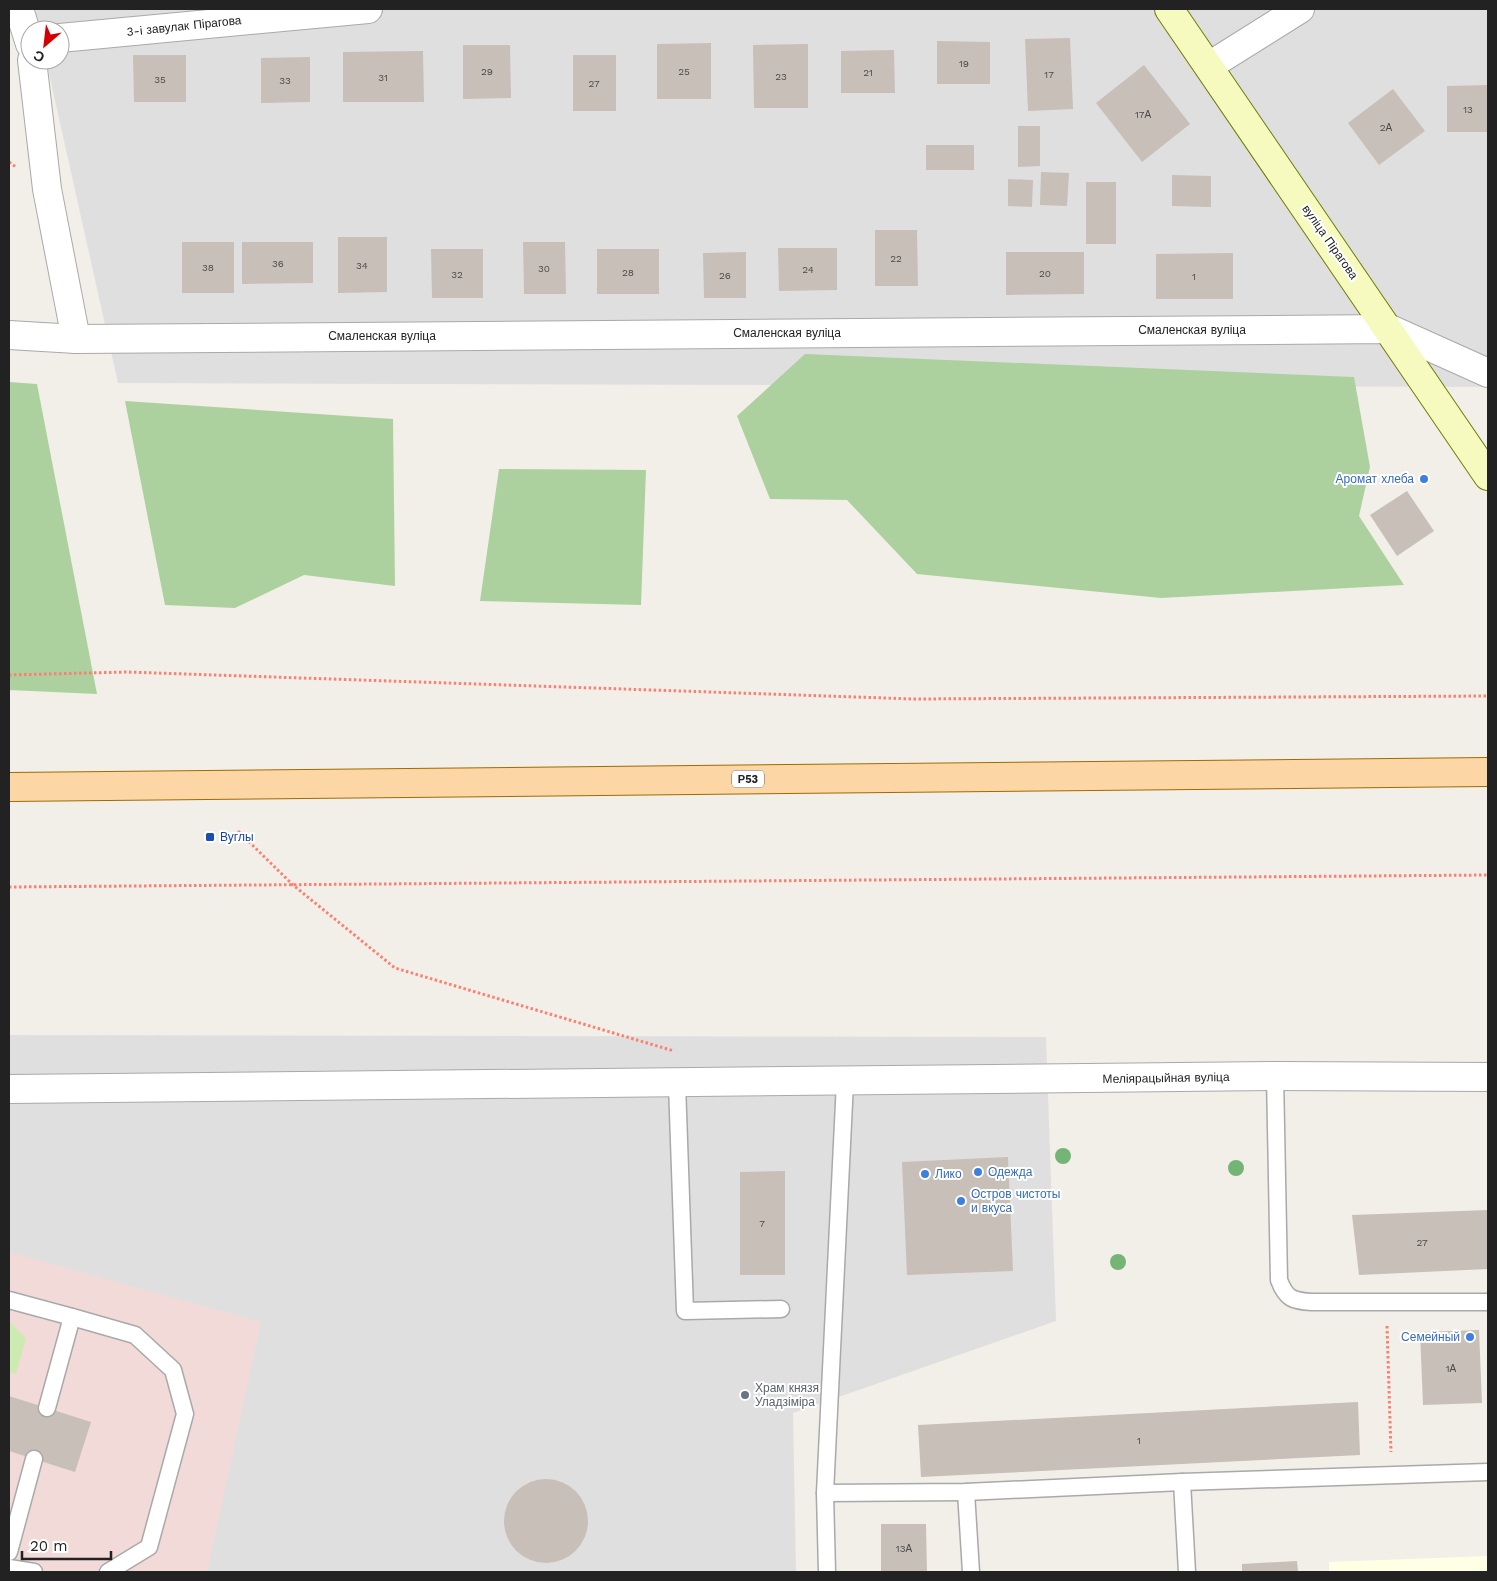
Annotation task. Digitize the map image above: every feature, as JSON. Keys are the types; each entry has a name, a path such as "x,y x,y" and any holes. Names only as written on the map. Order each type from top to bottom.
{"main road":[{"name":"вуліца Пірагова","path":"1170,9 1390,329 1488,476"},
{"name":"Р53","path":"9,787 1488,772"}],"street":[{"name":"3-і завулак Пірагова","path":"70,37 351,9"},
{"path":"1209,66 1300,9"},
{"path":"33,70 47,189 68,338"},
{"name":"Смаленская вуліца","path":"9,335 68,338 1390,329 1488,373"},
{"name":"Меліярацыйная вуліца","path":"9,1089 677,1084 1275,1076 1488,1077"}],"lane":[{"path":"1275,1076 1279,1280 1284,1293 1297,1301 1488,1302"},
{"path":"827,1572 825,1493 845,1082"},
{"path":"677,1084 685,1311 782,1309"},
{"path":"9,1300 135,1335 173,1370 185,1414 149,1547 108,1572"},
{"path":"47,1408 72,1317"},
{"path":"9,1552 34,1459"},
{"path":"825,1493 966,1492 1182,1482 1488,1472"},
{"path":"1182,1482 1187,1572"},
{"path":"966,1492 971,1572"},
{"path":"9,1568 34,1572"}],"path":[{"path":"9,675 127,672 914,699 1488,696"},
{"path":"238,831 294,885 395,968 676,1052"},
{"path":"9,887 1488,875"},
{"path":"1386,1302 1392,1475"}],"shaded area":[{"path":"35,9 1488,9 1488,387 118,383 48,70 70,70 70,20 38,20"},
{"path":"9,1035 1046,1037 1056,1321 793,1413 796,1572 9,1572"},
{"path":"9,1252 261,1322 207,1572 9,1572"},
{"path":"1488,1556 1488,1572 1329,1572 1329,1562"}],"green space":[{"path":"805,354 1354,377 1370,467 1359,516 1404,585 1161,598 917,574 847,500 770,499 737,416"},
{"path":"9,382 37,384 97,694 9,690"},
{"path":"125,401 393,419 395,586 304,575 235,608 165,605"},
{"path":"499,469 646,470 641,605 480,601"},
{"path":"9,1321 26,1338 16,1374 9,1372"}],"building":[{"path":"1070,38 1073,109 1028,111 1025,39"},
{"path":"937,41 990,42 990,84 937,84"},
{"path":"711,43 711,99 657,99 657,44"},
{"path":"808,44 808,108 754,108 753,45"},
{"path":"463,45 510,45 511,98 463,99"},
{"path":"894,50 895,93 841,93 841,51"},
{"path":"423,51 424,102 343,102 343,52"},
{"path":"133,55 186,55 186,102 134,102"},
{"path":"573,55 616,55 616,111 573,111"},
{"path":"310,57 310,102 261,103 261,58"},
{"path":"1144,65 1190,124 1142,162 1096,103"},
{"path":"1488,85 1488,132 1447,132 1447,86"},
{"path":"1393,89 1425,131 1379,165 1348,123"},
{"path":"1018,126 1040,126 1040,166 1018,167"},
{"path":"926,145 974,145 974,170 926,170"},
{"path":"1041,172 1069,173 1067,206 1040,205"},
{"path":"1172,175 1211,176 1211,207 1172,206"},
{"path":"1008,179 1033,180 1032,207 1008,206"},
{"path":"1086,182 1116,182 1116,244 1086,244"},
{"path":"875,230 917,230 918,286 875,286"},
{"path":"338,237 387,237 387,292 338,293"},
{"path":"182,242 234,242 234,293 182,293"},
{"path":"242,242 313,242 313,283 242,284"},
{"path":"523,242 565,242 566,294 524,294"},
{"path":"778,248 837,248 837,290 779,291"},
{"path":"431,249 483,249 483,298 432,298"},
{"path":"597,249 659,249 659,294 597,294"},
{"path":"746,252 746,298 704,298 703,253"},
{"path":"1006,252 1084,252 1084,294 1006,295"},
{"path":"1233,253 1233,299 1156,299 1156,254"},
{"path":"1407,491 1434,531 1397,556 1370,515"},
{"path":"1008,1157 1013,1271 907,1275 902,1162"},
{"path":"785,1171 785,1275 740,1275 740,1172"},
{"path":"1488,1210 1488,1269 1359,1275 1352,1215"},
{"path":"1479,1330 1482,1403 1423,1405 1420,1332"},
{"path":"9,1396 91,1422 75,1472 9,1451"},
{"path":"1358,1402 1360,1455 921,1477 918,1425"},
{"path":"546,1479 562,1482 576,1491 585,1505 588,1521 585,1537 576,1551 562,1560 546,1563 530,1560 516,1551 507,1537 504,1521 507,1505 516,1491 530,1482"},
{"path":"881,1524 926,1524 927,1572 881,1572"},
{"path":"1297,1561 1298,1572 1242,1572 1242,1564"}],"place":[{"name":"Аромат хлеба","path":"1424,479"},
{"name":"Вуглы","path":"210,837"},
{"name":"Одежда","path":"978,1172"},
{"name":"Лико","path":"925,1174"},
{"name":"Остров чистоты и вкуса","path":"961,1201"},
{"name":"Семейный","path":"1470,1337"},
{"name":"Храм князя Уладзіміра","path":"745,1395"}]}
